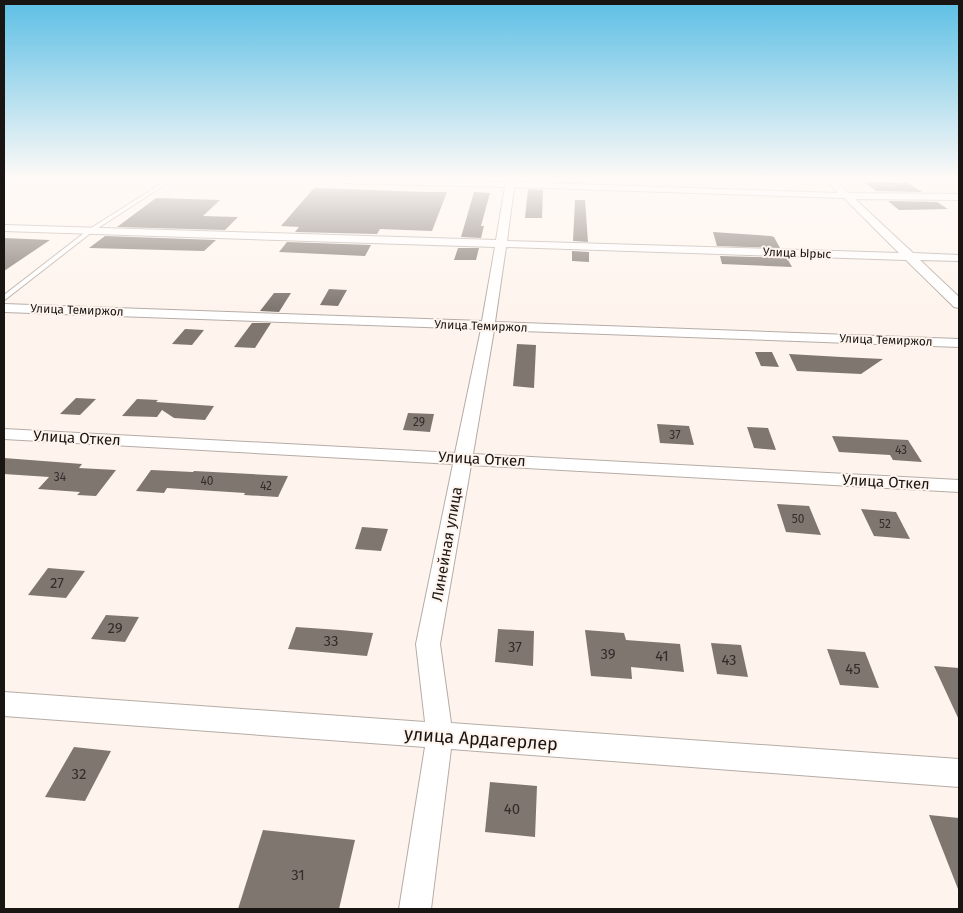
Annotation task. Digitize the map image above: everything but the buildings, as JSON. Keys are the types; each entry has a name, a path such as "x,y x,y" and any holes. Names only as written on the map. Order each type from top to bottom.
{"street":[{"name":"Линейная улица","path":"415,909 440,736 428,644 488,326 504,223"},
{"path":"874,223 959,304"},
{"name":"Улица Ырыс","path":"5,228 959,258"},
{"name":"Улица Темиржол","path":"4,308 959,343"},
{"name":"Улица Откел","path":"4,434 959,486"},
{"name":"улица Ардагерлер","path":"4,704 959,773"}],"lane":[{"path":"4,298 103,223"}]}
